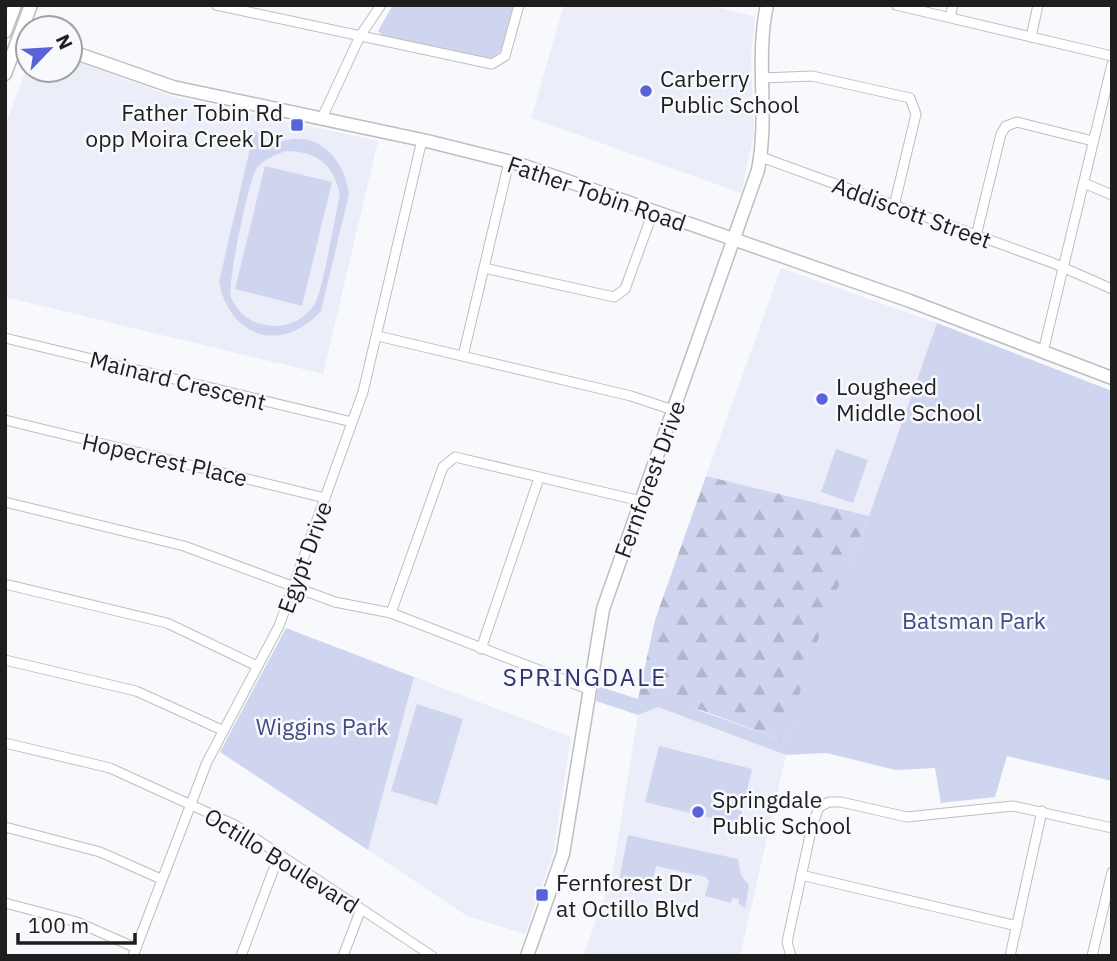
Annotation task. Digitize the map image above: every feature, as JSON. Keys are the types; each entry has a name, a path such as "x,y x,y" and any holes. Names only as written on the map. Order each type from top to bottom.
{"street":[{"path":"6,28 15,5"},
{"path":"216,5 496,64 505,56 519,5"},
{"path":"322,118 360,36 382,5"},
{"name":"Fernforest Drive","path":"527,956 563,855 600,620 735,239 761,157 764,113 761,43 767,5"},
{"path":"896,5 1112,56"},
{"path":"950,18 953,5"},
{"path":"1031,37 1038,5"},
{"path":"5,74 14,55"},
{"name":"Father Tobin Road","path":"84,56 173,87 422,140 509,162 735,239 1112,379"},
{"path":"1043,352 1112,64"},
{"path":"762,78 812,76 910,98 916,114 894,206"},
{"path":"976,236 1000,134 1006,126 1017,122 1093,141"},
{"name":"Egypt Drive","path":"134,952 190,804 222,730 279,626 352,422 378,336 422,140"},
{"name":"Addiscott Street","path":"761,157 1064,268 1112,289"},
{"path":"463,356 509,162"},
{"path":"1084,183 1112,195"},
{"path":"484,268 614,297 625,289 653,212"},
{"path":"378,336 631,396 673,410"},
{"name":"Mainard Crescent","path":"5,338 352,422"},
{"name":"Hopecrest Place","path":"5,420 325,498"},
{"path":"391,613 448,460 455,457 641,501"},
{"path":"481,649 539,478"},
{"path":"5,502 184,546 335,602 391,613 588,689"},
{"path":"5,584 167,623 257,666"},
{"path":"5,660 136,691 222,730"},
{"name":"Octillo Boulevard","path":"5,743 110,768 234,825 432,956"},
{"path":"791,956 787,942 816,816 820,807 829,802 841,802 907,817 1013,806 1112,828"},
{"path":"1010,956 1042,811"},
{"path":"5,827 100,852 161,879"},
{"path":"241,956 279,855"},
{"path":"1093,956 1112,872"},
{"path":"802,876 1017,926"},
{"path":"5,903 77,922 134,952"},
{"path":"343,956 361,909"}],"shaded area":[{"name":"Carberry Public School","path":"564,5 708,5 755,17 751,55 754,135 741,193 531,118"},
{"path":"84,64 174,97 378,141 323,374 5,297 5,126 21,84 84,84"},
{"name":"Lougheed Middle School","path":"781,268 937,323 869,516 706,476"},
{"path":"414,677 571,737 553,854 525,934 467,916 368,850"},
{"name":"Springdale Public School","path":"657,707 786,755 740,956 583,956 612,876 638,715"}],"green space":[{"path":"393,5 514,5 501,51 491,59 383,36 378,31"},
{"path":"254,131 264,134 261,147 292,139 304,139 324,147 338,163 349,194 321,311 306,324 290,332 260,334 246,327 234,316 225,301 219,282","holes":["286,151 297,152 322,162 333,175 340,195 325,269 314,305 294,322 270,326 258,323 237,309 231,297 232,274 243,214 255,171 273,156"]},
{"path":"265,166 332,182 302,306 235,289"},
{"name":"Batsman Park","path":"937,323 1112,391 1112,781 1007,756 995,797 941,803 935,768 896,770 826,753 786,755 658,707 638,715 596,701 598,686 638,699 664,698 788,742 801,688 828,611 869,516"},
{"path":"836,449 868,460 853,503 821,492"},
{"path":"706,476 869,516 824,627 788,742 701,710 638,699 655,620"},
{"name":"Wiggins Park","path":"286,628 414,677 368,850 220,752"},
{"path":"417,704 463,719 437,805 391,791"},
{"path":"659,746 752,769 739,825 645,802"},
{"path":"628,835 738,859 741,875 749,885 745,908 739,904 739,899 732,898 731,903 705,896 709,882 706,877 656,866 652,885 642,884 641,887 619,880"}],"place":[{"name":"Carberry Public School","path":"646,91"},
{"name":"Father Tobin Rd opp Moira Creek Dr","path":"297,125"},
{"name":"Lougheed Middle School","path":"822,399"},
{"name":"Springdale Public School","path":"698,812"},
{"name":"Fernforest Dr at Octillo Blvd","path":"542,895"}],"district":[{"name":"SPRINGDALE","path":"585,677"}]}
